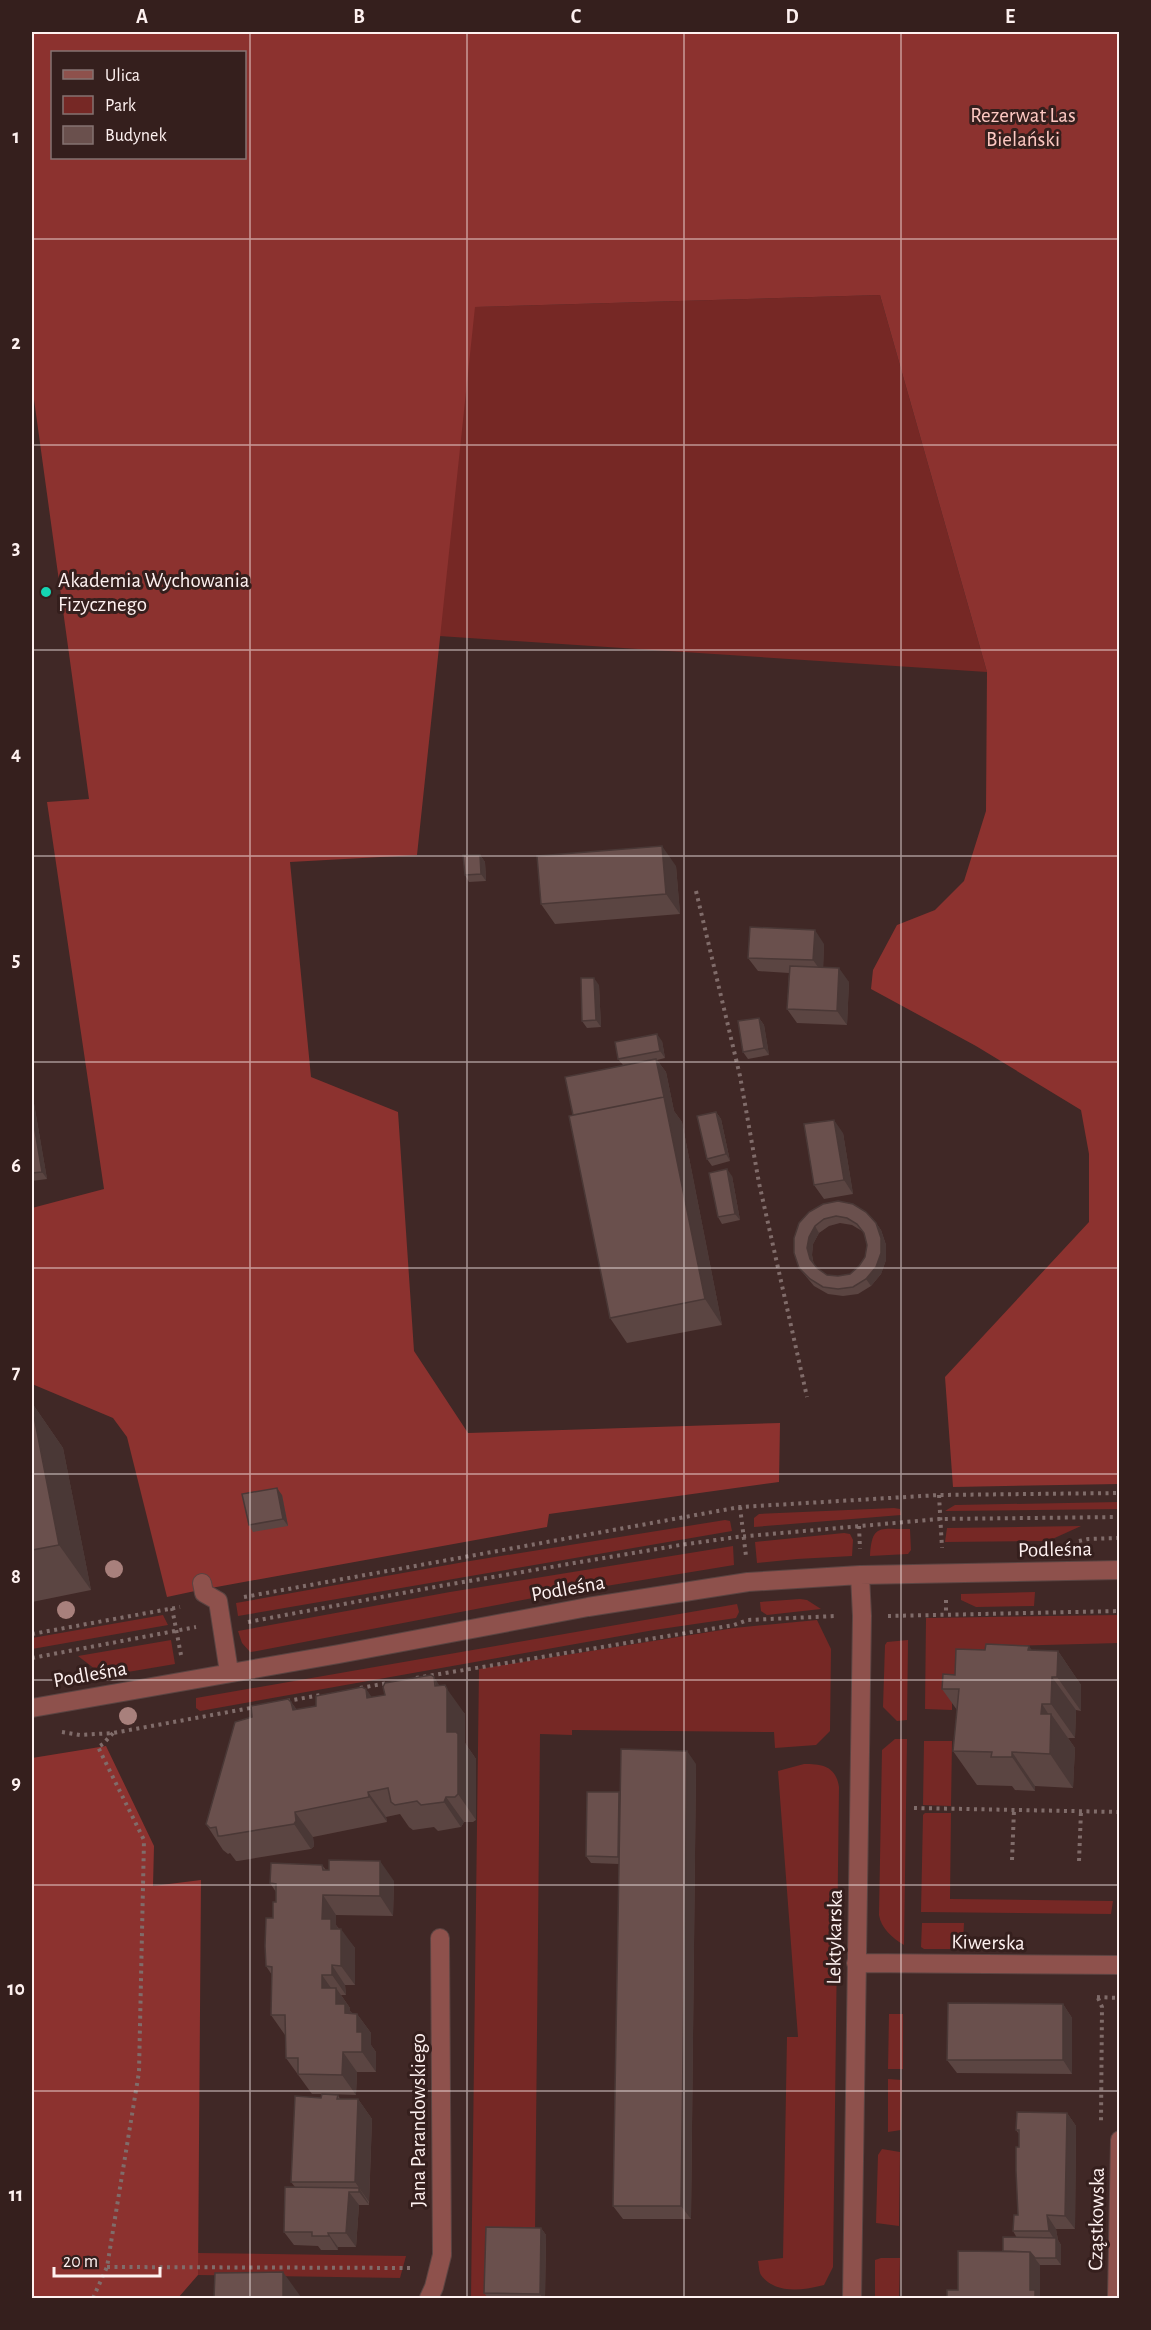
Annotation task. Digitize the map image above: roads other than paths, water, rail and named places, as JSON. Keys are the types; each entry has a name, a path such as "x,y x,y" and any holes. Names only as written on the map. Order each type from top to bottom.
{"street":[{"name":"Podleśna","path":"32,1708 666,1594 748,1582 860,1575 1119,1570"},
{"name":"Lektykarska","path":"852,2298 862,1616 860,1575"},
{"path":"202,1583 204,1593 218,1601 229,1672"},
{"name":"Jana Parandowskiego","path":"429,2298 442,2255 440,1938"},
{"name":"Kiwerska","path":"856,1963 1119,1965"},
{"name":"Cząstkowska","path":"1117,2298 1119,2140"}],"place":[{"name":"Akademia Wychowania Fizycznego","path":"46,592"}],"park label":[{"name":"Rezerwat Las Bielański","path":"1023,127"}]}
